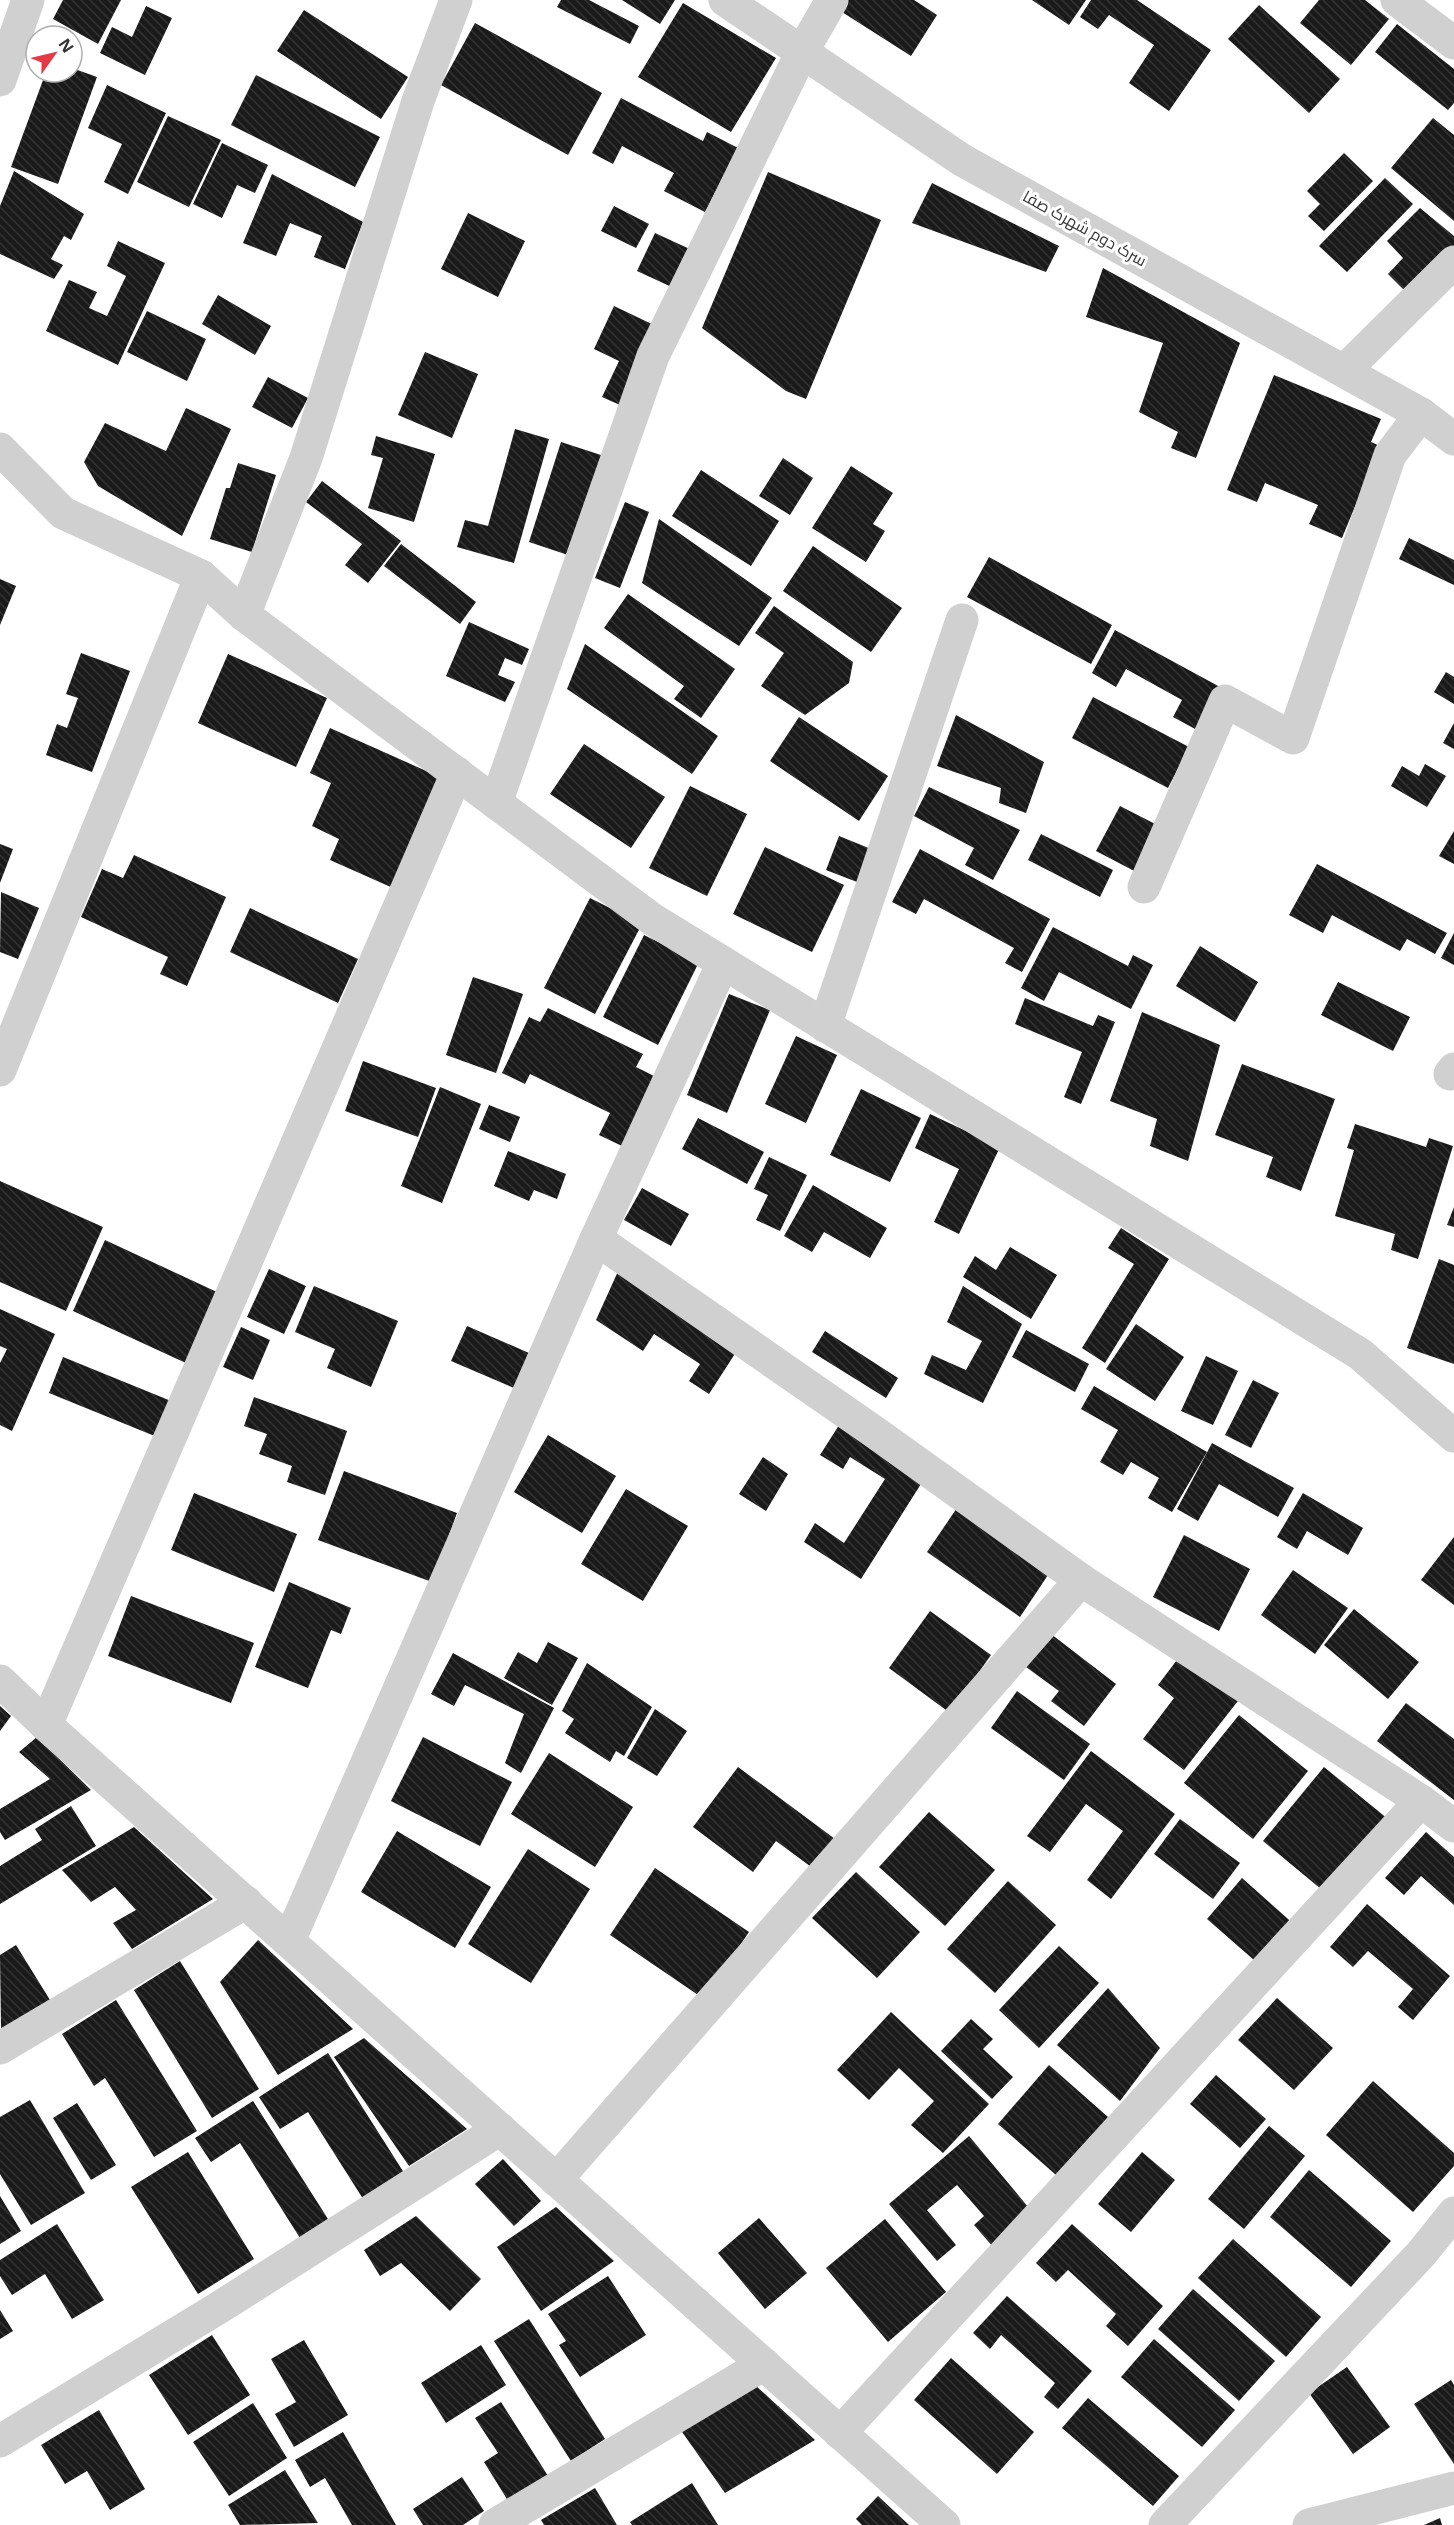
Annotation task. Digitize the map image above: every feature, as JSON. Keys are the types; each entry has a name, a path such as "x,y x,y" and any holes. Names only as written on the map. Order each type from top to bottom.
{"street":[{"path":"0,80 28,0"},
{"path":"244,615 306,458 418,101 456,0"},
{"name":"سرک دوم شهرک صفا","path":"725,0 962,160 1421,414 1454,439"},
{"path":"496,803 653,356 802,52 832,0"},
{"path":"1397,0 1454,44"},
{"path":"1344,371 1454,262"},
{"path":"1144,887 1225,700 1293,738 1390,455 1421,414"},
{"path":"0,449 63,513 201,576 244,615 651,919 1360,1354 1454,1436"},
{"path":"0,1070 201,576"},
{"path":"825,1026 962,620"},
{"path":"46,1725 457,773"},
{"path":"289,1941 596,1239 723,963"},
{"path":"596,1239 873,1431 1081,1580 1421,1801 1454,1826"},
{"path":"556,2180 1081,1580"},
{"path":"0,1681 46,1725 944,2525"},
{"path":"840,2433 1421,1801"},
{"path":"0,2048 246,1902"},
{"path":"0,2441 219,2307 500,2129"},
{"path":"1165,2525 1421,2254 1454,2213"},
{"path":"495,2525 764,2364"},
{"path":"1309,2525 1454,2487"}],"building":[{"path":"63,0 121,0 98,44 84,36 84,24 62,24 53,19"},
{"path":"561,0 589,0 639,26 630,44 557,7"},
{"path":"622,0 675,0 660,24"},
{"path":"835,0 914,0 937,15 911,56 831,5"},
{"path":"1032,0 1086,0 1069,25"},
{"path":"1091,0 1137,0 1211,50 1169,111 1129,83 1154,45 1109,15 1098,29 1080,17"},
{"path":"1319,0 1365,0 1389,19 1351,65 1300,23"},
{"path":"683,3 776,58 731,132 638,77"},
{"path":"1259,5 1340,79 1309,113 1228,39"},
{"path":"146,6 172,18 145,75 100,53 112,27 132,37"},
{"path":"304,10 408,77 381,119 277,51"},
{"path":"475,23 602,93 568,155 441,85"},
{"path":"1397,24 1454,69 1454,103 1448,110 1375,52"},
{"path":"84,72 97,77 58,184 11,167 42,84 84,84"},
{"path":"256,75 380,137 355,187 231,125"},
{"path":"107,85 166,113 128,194 104,182 122,144 88,128"},
{"path":"621,98 703,141 707,132 738,148 705,212 664,191 674,173 622,146 613,164 592,153"},
{"path":"168,116 221,140 189,207 137,182"},
{"path":"1433,118 1454,135 1454,221 1391,168"},
{"path":"222,143 268,165 255,193 237,185 222,218 193,204"},
{"path":"1344,153 1373,181 1324,231 1308,216 1320,204 1307,191"},
{"path":"14,171 84,214 71,240 64,236 51,259 63,265 54,279 0,254 0,206"},
{"path":"768,172 881,220 806,399 786,391 702,328"},
{"path":"272,174 363,222 345,269 314,257 322,236 290,223 276,256 243,243"},
{"path":"1385,178 1413,204 1347,272 1319,246"},
{"path":"932,183 1059,246 1046,272 912,223"},
{"path":"614,206 649,224 636,248 601,231"},
{"path":"1420,208 1454,236 1454,249 1409,295 1388,274 1403,258 1387,241"},
{"path":"468,213 525,241 498,297 441,269"},
{"path":"655,233 694,251 676,289 637,271"},
{"path":"118,241 165,263 118,365 46,331 69,280 97,292 89,308 107,316 126,276 107,266"},
{"path":"1103,268 1240,343 1196,458 1171,448 1178,432 1139,412 1163,343 1086,317"},
{"path":"218,295 271,326 255,355 202,324"},
{"path":"614,306 658,327 620,405 602,397 619,361 594,349"},
{"path":"147,311 206,339 187,381 127,352"},
{"path":"425,352 478,374 452,438 398,415"},
{"path":"1274,375 1381,419 1371,442 1380,446 1342,538 1309,524 1318,505 1265,483 1257,502 1227,490"},
{"path":"268,377 308,398 292,428 252,407"},
{"path":"186,408 231,429 182,536 98,486 84,462 105,423 166,451"},
{"path":"515,429 549,439 514,563 457,547 465,520 488,526"},
{"path":"376,436 435,454 414,522 368,508 383,458 371,455"},
{"path":"561,442 604,456 571,556 529,542"},
{"path":"783,458 813,478 790,515 759,496"},
{"path":"238,463 276,475 252,552 210,539 226,488 230,488"},
{"path":"851,466 893,493 873,524 885,531 866,562 812,528"},
{"path":"701,470 779,521 751,566 672,516"},
{"path":"322,481 401,541 368,583 345,565 362,544 306,502"},
{"path":"625,502 649,512 620,588 595,578"},
{"path":"659,519 772,598 739,646 642,583"},
{"path":"1409,538 1454,560 1454,585 1399,559"},
{"path":"401,544 476,602 460,624 384,566"},
{"path":"813,546 902,608 871,652 783,591"},
{"path":"989,557 1112,625 1091,664 967,597"},
{"path":"0,579 16,586 0,625"},
{"path":"628,594 735,669 701,718 674,699 684,686 604,628"},
{"path":"774,606 853,662 849,683 805,715 761,686 784,653 755,633"},
{"path":"469,622 529,649 522,665 505,658 498,675 515,682 505,702 446,676"},
{"path":"1115,630 1220,687 1197,730 1173,717 1182,700 1126,669 1116,687 1092,673"},
{"path":"585,644 718,736 692,774 567,689"},
{"path":"81,653 130,671 92,772 46,755 57,724 67,728 78,698 66,694"},
{"path":"228,654 327,698 296,767 198,723"},
{"path":"1446,672 1454,677 1454,704 1434,692"},
{"path":"1093,697 1189,747 1168,788 1072,738"},
{"path":"956,715 1044,762 1026,813 999,803 1001,788 937,766"},
{"path":"799,717 888,776 859,821 770,761"},
{"path":"1454,723 1454,749 1443,743"},
{"path":"330,728 442,778 393,888 330,860 339,839 312,826 331,783 310,773"},
{"path":"584,744 665,797 631,848 550,794"},
{"path":"1425,764 1446,776 1427,807 1391,786 1402,766 1419,776"},
{"path":"690,786 747,814 707,896 649,868"},
{"path":"929,787 1020,830 993,880 965,865 974,848 914,816"},
{"path":"1120,806 1161,827 1138,873 1096,851"},
{"path":"1454,831 1454,864 1439,856"},
{"path":"1041,834 1113,870 1100,897 1028,860"},
{"path":"839,836 871,849 857,882 826,870"},
{"path":"0,844 13,849 0,883"},
{"path":"765,847 844,885 812,952 733,914"},
{"path":"920,849 1050,919 1022,972 1005,963 1014,948 924,899 916,914 892,902"},
{"path":"134,855 226,897 187,986 160,974 168,957 81,917 102,869 123,878"},
{"path":"1317,864 1447,933 1435,954 1407,939 1400,951 1332,915 1323,933 1289,915"},
{"path":"1,892 39,908 18,959 0,952"},
{"path":"590,898 642,924 595,1014 544,988"},
{"path":"250,908 358,959 338,1003 230,952"},
{"path":"1053,927 1128,966 1133,955 1153,965 1131,1009 1059,972 1044,1001 1021,988"},
{"path":"1454,933 1454,965 1441,958"},
{"path":"644,935 699,962 658,1045 603,1017"},
{"path":"1200,946 1258,982 1235,1022 1176,986"},
{"path":"473,977 523,994 496,1073 446,1055"},
{"path":"1338,982 1410,1017 1393,1051 1321,1015"},
{"path":"729,994 770,1010 727,1113 687,1095"},
{"path":"1025,998 1093,1026 1098,1015 1115,1022 1081,1104 1064,1097 1082,1052 1015,1024"},
{"path":"548,1008 643,1054 636,1067 656,1077 622,1146 599,1135 610,1113 530,1074 525,1084 502,1073 529,1017 540,1022"},
{"path":"1142,1012 1220,1045 1188,1161 1150,1146 1157,1119 1110,1101"},
{"path":"796,1036 837,1055 806,1123 765,1104"},
{"path":"363,1061 436,1088 418,1137 345,1111"},
{"path":"1242,1064 1335,1099 1301,1191 1266,1177 1273,1157 1215,1135"},
{"path":"440,1087 481,1104 442,1203 401,1186"},
{"path":"861,1089 921,1118 890,1182 830,1155"},
{"path":"489,1105 520,1117 510,1142 479,1129"},
{"path":"930,1114 1000,1147 959,1234 934,1222 959,1169 915,1148"},
{"path":"698,1118 764,1152 747,1184 682,1149"},
{"path":"1355,1124 1426,1147 1429,1138 1453,1146 1418,1259 1391,1250 1395,1234 1335,1216 1354,1150 1347,1148"},
{"path":"508,1151 566,1174 557,1199 534,1190 529,1201 494,1186"},
{"path":"769,1157 807,1175 780,1231 756,1220 768,1195 754,1189"},
{"path":"0,1181 103,1227 66,1311 0,1282"},
{"path":"813,1185 887,1228 870,1258 824,1232 812,1252 784,1236"},
{"path":"642,1188 689,1214 671,1246 624,1220"},
{"path":"1454,1207 1454,1227 1447,1225"},
{"path":"1121,1228 1169,1259 1105,1363 1082,1348 1134,1264 1108,1248"},
{"path":"105,1240 219,1293 188,1364 73,1311"},
{"path":"1010,1247 1057,1275 1031,1319 963,1277 975,1256 996,1270"},
{"path":"1439,1259 1454,1265 1454,1364 1407,1348"},
{"path":"620,1267 740,1346 709,1394 689,1381 700,1364 654,1334 643,1351 596,1320"},
{"path":"269,1269 306,1286 284,1334 247,1317"},
{"path":"314,1286 398,1321 371,1387 327,1368 335,1349 295,1332"},
{"path":"963,1286 1022,1324 983,1403 924,1374 932,1355 966,1370 982,1341 947,1322"},
{"path":"0,1309 55,1334 12,1431 0,1425 0,1363 7,1349 0,1346"},
{"path":"1136,1324 1184,1357 1155,1401 1106,1369"},
{"path":"467,1326 529,1353 514,1388 451,1361"},
{"path":"241,1327 270,1340 253,1380 223,1367"},
{"path":"1026,1330 1089,1364 1075,1392 1012,1357"},
{"path":"825,1331 898,1378 886,1398 812,1352"},
{"path":"1206,1356 1238,1371 1213,1425 1181,1411"},
{"path":"63,1357 176,1403 162,1439 49,1393"},
{"path":"1253,1380 1279,1393 1251,1448 1225,1435"},
{"path":"1094,1386 1207,1452 1172,1512 1148,1498 1159,1478 1131,1462 1123,1475 1100,1462 1118,1430 1081,1409"},
{"path":"254,1397 347,1431 325,1495 287,1482 292,1466 259,1454 267,1434 244,1426"},
{"path":"841,1422 926,1476 861,1579 804,1542 815,1523 844,1543 885,1479 850,1457 843,1469 820,1455"},
{"path":"548,1435 616,1476 582,1533 514,1492"},
{"path":"1212,1443 1294,1488 1278,1517 1219,1484 1198,1521 1177,1509"},
{"path":"763,1457 788,1474 766,1511 739,1494"},
{"path":"344,1471 457,1513 432,1582 318,1540"},
{"path":"626,1489 688,1526 643,1601 581,1564"},
{"path":"194,1493 297,1534 274,1592 171,1550"},
{"path":"1303,1493 1363,1528 1348,1555 1307,1531 1297,1549 1277,1537"},
{"path":"959,1505 1052,1569 1020,1617 927,1552"},
{"path":"1184,1535 1250,1569 1219,1631 1153,1597"},
{"path":"1454,1537 1454,1605 1421,1580"},
{"path":"1293,1570 1348,1608 1315,1654 1261,1615"},
{"path":"289,1582 351,1608 341,1634 331,1630 308,1688 255,1667"},
{"path":"131,1596 254,1643 231,1703 108,1656"},
{"path":"1354,1609 1419,1662 1388,1699 1324,1645"},
{"path":"930,1611 991,1655 950,1713 889,1668"},
{"path":"1051,1634 1116,1684 1084,1726 1051,1701 1059,1691 1026,1667"},
{"path":"548,1642 578,1658 552,1705 504,1678 518,1652 537,1663"},
{"path":"1183,1652 1241,1697 1184,1770 1143,1739 1174,1698 1158,1685"},
{"path":"453,1653 554,1708 521,1773 505,1763 524,1714 465,1685 454,1706 431,1694"},
{"path":"587,1663 652,1707 624,1756 616,1751 610,1762 565,1733 574,1719 562,1711"},
{"path":"1017,1691 1090,1744 1064,1780 991,1728"},
{"path":"1406,1703 1454,1739 1454,1800 1377,1741"},
{"path":"0,1706 11,1716 0,1731"},
{"path":"655,1709 687,1731 657,1776 627,1758"},
{"path":"1239,1715 1308,1771 1253,1839 1184,1783"},
{"path":"37,1737 91,1790 5,1840 0,1832 0,1809 50,1779 19,1752"},
{"path":"423,1737 512,1782 480,1846 391,1801"},
{"path":"1091,1751 1175,1814 1111,1899 1087,1880 1123,1831 1086,1804 1050,1852 1027,1836"},
{"path":"549,1753 633,1807 595,1867 511,1814"},
{"path":"738,1767 835,1839 814,1869 776,1841 753,1872 693,1827"},
{"path":"1324,1767 1388,1819 1327,1894 1263,1841"},
{"path":"71,1806 96,1846 0,1904 0,1866 42,1840 35,1829"},
{"path":"929,1812 995,1870 945,1926 879,1867"},
{"path":"1180,1819 1240,1863 1213,1899 1154,1854"},
{"path":"134,1827 213,1899 132,1949 113,1923 136,1910 115,1887 91,1902 62,1870"},
{"path":"397,1831 491,1887 455,1948 361,1892"},
{"path":"1426,1832 1454,1857 1454,1905 1421,1876 1404,1895 1385,1878"},
{"path":"528,1849 590,1889 531,1983 468,1944"},
{"path":"655,1868 749,1932 704,1999 610,1935"},
{"path":"856,1872 920,1932 877,1978 812,1918"},
{"path":"1242,1878 1297,1927 1262,1967 1207,1919"},
{"path":"1008,1881 1056,1925 995,1993 947,1949"},
{"path":"1367,1904 1450,1976 1413,2020 1398,2007 1413,1989 1368,1951 1353,1967 1330,1947"},
{"path":"258,1940 353,2029 278,2075 220,1982"},
{"path":"16,1945 50,2000 1,2029 0,1955"},
{"path":"1059,1946 1099,1983 1039,2048 999,2010"},
{"path":"180,1961 259,2089 212,2118 134,1990"},
{"path":"1108,1988 1160,2048 1120,2101 1057,2045"},
{"path":"1277,1998 1333,2048 1294,2090 1238,2040"},
{"path":"116,2000 197,2131 154,2157 105,2078 94,2086 62,2034"},
{"path":"891,2012 989,2104 943,2153 911,2125 934,2101 899,2068 869,2100 837,2070"},
{"path":"971,2019 993,2039 983,2049 1013,2077 992,2099 941,2051"},
{"path":"364,2038 467,2129 409,2166 334,2057"},
{"path":"328,2053 406,2176 365,2202 308,2112 280,2129 259,2097"},
{"path":"1049,2065 1108,2117 1056,2175 998,2124"},
{"path":"1216,2075 1266,2119 1240,2148 1190,2104"},
{"path":"1373,2081 1454,2153 1454,2166 1413,2212 1326,2135"},
{"path":"30,2100 85,2193 31,2225 0,2174 0,2117"},
{"path":"253,2101 328,2219 300,2238 240,2143 211,2162 195,2138"},
{"path":"77,2103 116,2165 91,2180 53,2118"},
{"path":"1269,2126 1305,2156 1244,2229 1208,2199"},
{"path":"969,2136 1034,2214 994,2248 974,2225 984,2216 957,2185 927,2210 956,2245 937,2261 889,2204"},
{"path":"188,2152 254,2259 198,2294 131,2187"},
{"path":"1142,2152 1175,2180 1131,2232 1098,2204"},
{"path":"503,2159 541,2201 514,2226 475,2184"},
{"path":"1309,2170 1391,2241 1351,2287 1270,2217"},
{"path":"0,2196 21,2231 0,2244"},
{"path":"556,2207 614,2261 541,2311 497,2247"},
{"path":"416,2216 481,2279 450,2311 401,2263 380,2276 364,2250"},
{"path":"759,2218 807,2273 765,2309 718,2253"},
{"path":"885,2219 946,2292 888,2342 826,2268"},
{"path":"57,2224 104,2300 72,2319 45,2274 12,2295 0,2276 0,2260"},
{"path":"1072,2224 1163,2306 1128,2346 1106,2326 1116,2314 1068,2270 1056,2282 1036,2263"},
{"path":"1233,2239 1321,2317 1286,2357 1198,2278"},
{"path":"608,2276 646,2335 580,2377 559,2345 566,2341 548,2314"},
{"path":"1193,2289 1275,2361 1239,2401 1158,2329"},
{"path":"1007,2296 1092,2371 1058,2409 1044,2397 1055,2383 1001,2335 990,2349 973,2333"},
{"path":"0,2310 13,2331 0,2339"},
{"path":"529,2319 605,2439 571,2461 494,2341"},
{"path":"212,2335 250,2395 188,2435 149,2375"},
{"path":"1154,2339 1235,2410 1202,2447 1121,2377"},
{"path":"304,2340 348,2415 294,2447 275,2414 296,2402 271,2359"},
{"path":"481,2345 506,2385 446,2423 421,2383"},
{"path":"951,2358 1034,2432 997,2474 914,2400"},
{"path":"1347,2367 1390,2427 1353,2454 1309,2393"},
{"path":"1451,2380 1454,2385 1454,2464 1414,2404"},
{"path":"754,2384 815,2440 725,2493 680,2429"},
{"path":"1088,2398 1179,2476 1153,2506 1062,2428"},
{"path":"501,2402 550,2479 510,2504 484,2462 498,2453 475,2418"},
{"path":"253,2403 287,2458 229,2496 193,2442"},
{"path":"99,2410 145,2489 110,2510 87,2471 65,2484 41,2445"},
{"path":"343,2432 396,2525 352,2525 325,2478 310,2487 295,2460"},
{"path":"285,2470 318,2523 240,2525 228,2505"},
{"path":"462,2477 484,2511 463,2525 423,2525 413,2509"},
{"path":"692,2483 718,2525 632,2525 630,2522"},
{"path":"595,2488 617,2525 544,2525 541,2520"},
{"path":"878,2496 909,2525 862,2525 856,2519"},
{"path":"1440,2518 1442,2525 1424,2525"}]}
